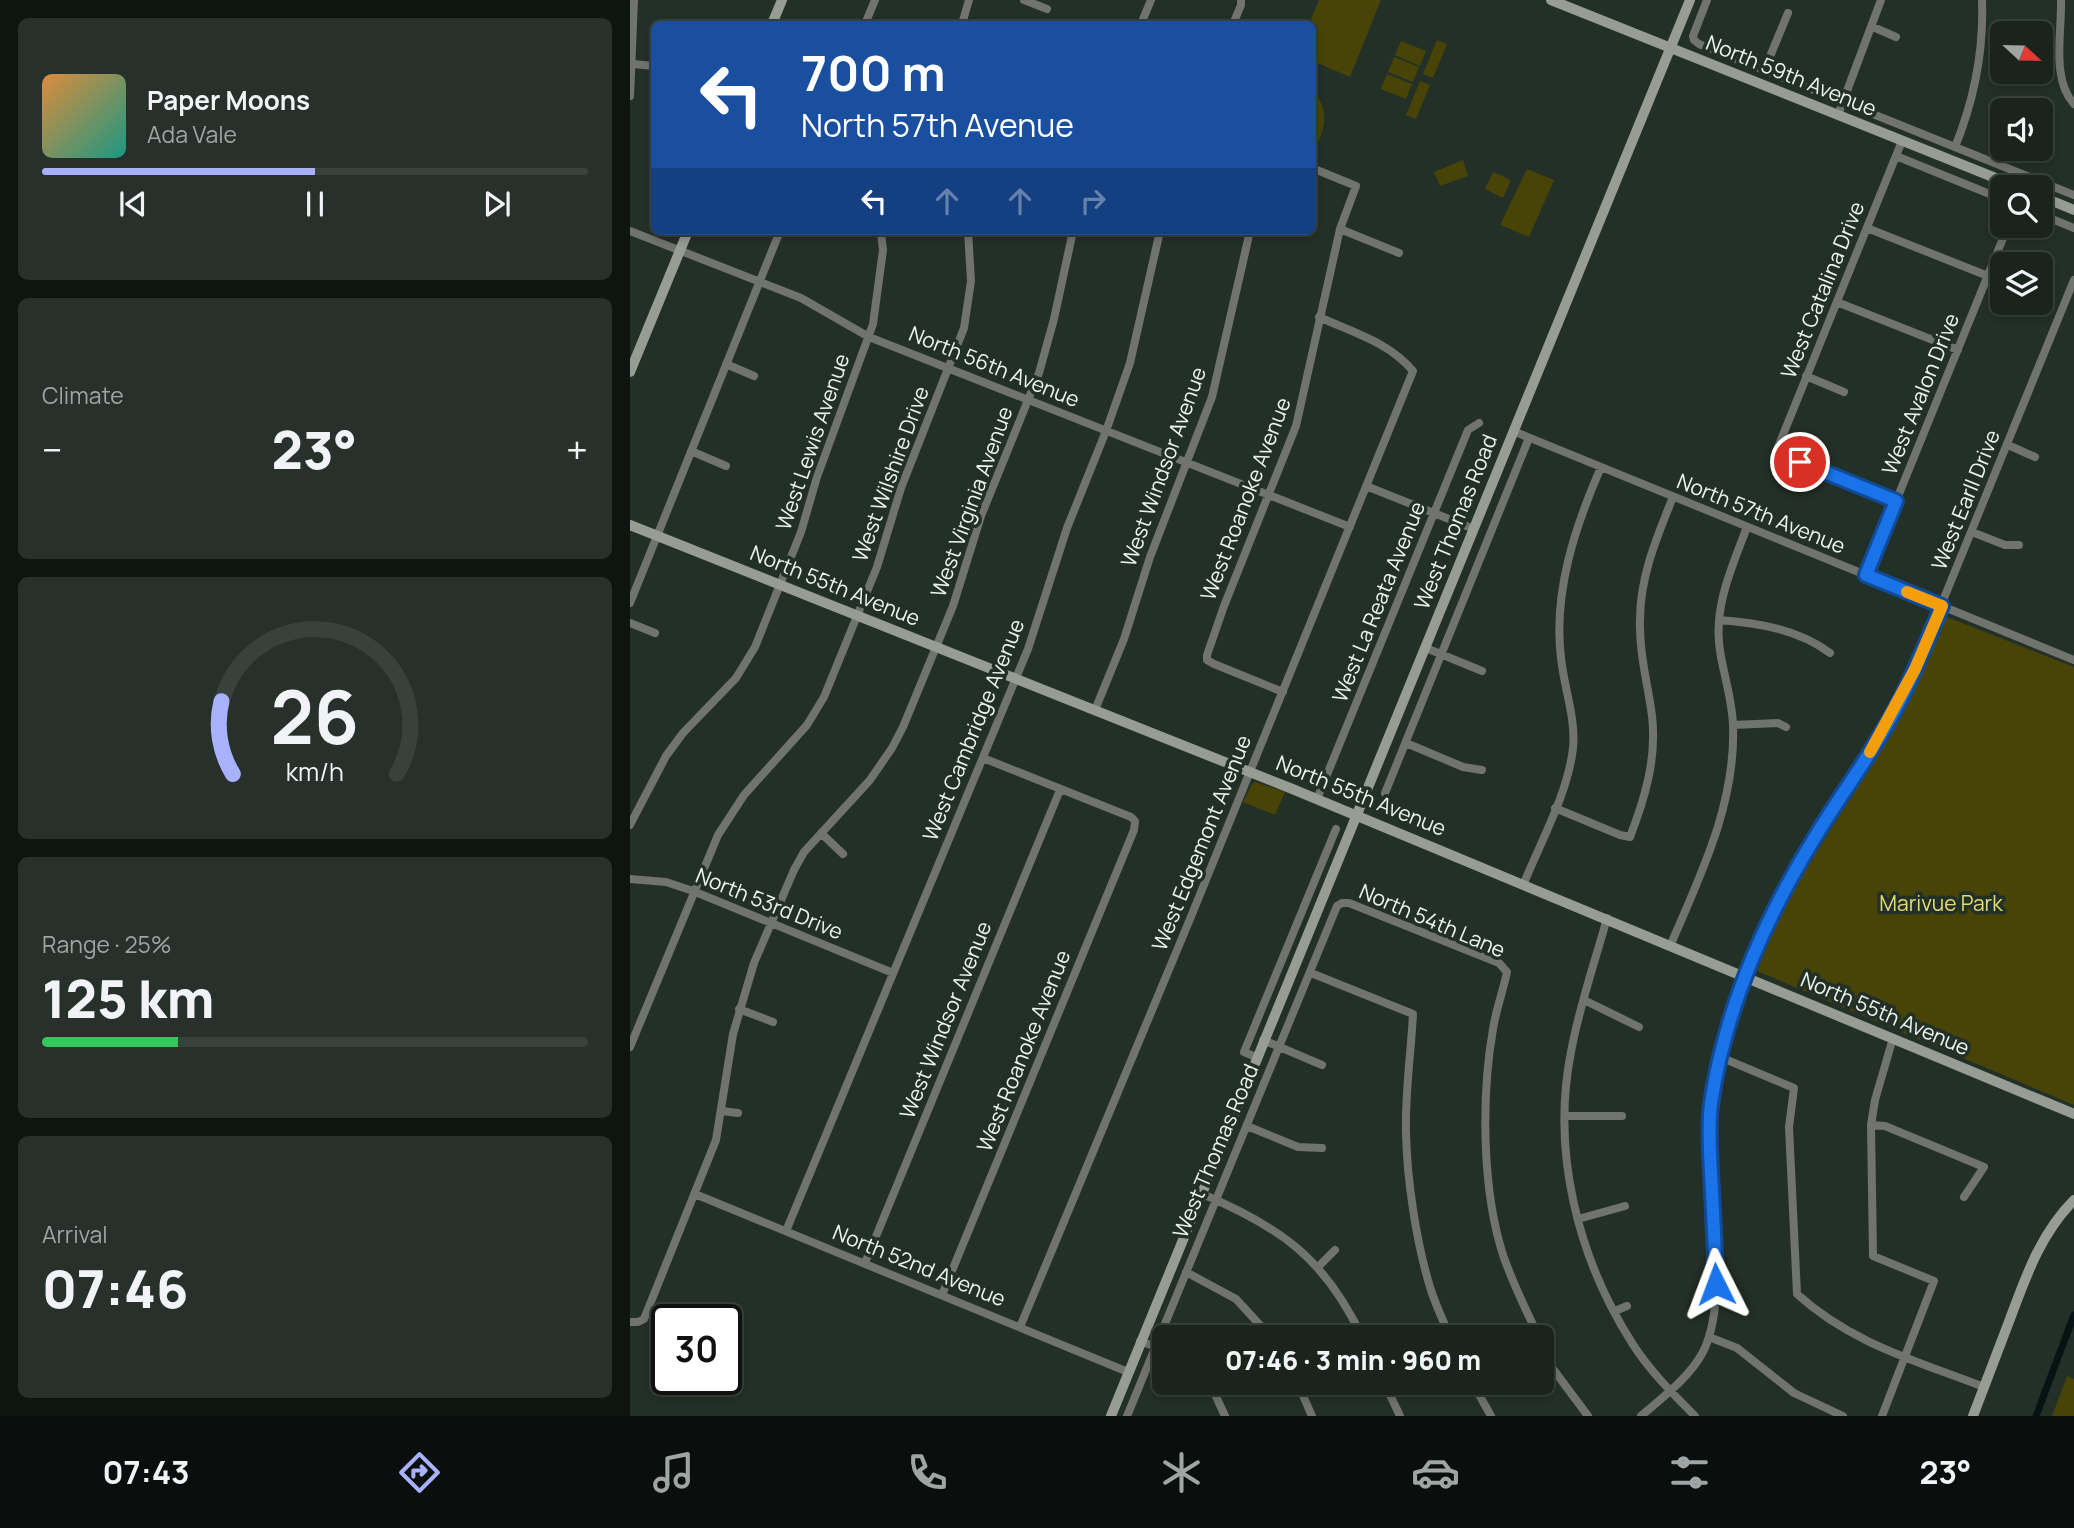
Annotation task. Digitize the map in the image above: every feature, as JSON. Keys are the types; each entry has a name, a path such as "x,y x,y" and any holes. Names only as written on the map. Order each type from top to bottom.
{"main road":[{"path":"773,21 782,0"},
{"name":"North 59th Avenue","path":"1551,0 1990,176"},
{"name":"West Thomas Road","path":"1111,1416 1690,0"},
{"path":"2053,201 2074,210"},
{"path":"630,372 686,235"},
{"name":"North 55th Avenue","path":"630,525 1524,883 2074,1114"},
{"path":"1973,1416 2043,1239 2074,1200"}],"street":[{"path":"630,96 634,0"},
{"path":"866,21 875,0"},
{"path":"963,21 968,0"},
{"path":"1024,0 1047,9"},
{"path":"1142,21 1151,0"},
{"path":"1234,21 1241,0"},
{"name":"North 59th Avenue","path":"1707,0 1693,36 1694,40 1764,71 2074,195"},
{"path":"1838,115 1881,0"},
{"path":"1955,148 1968,114 1980,62 1982,0"},
{"path":"2061,0 2063,97 2074,104"},
{"path":"1764,71 1788,13"},
{"path":"1873,27 1896,37"},
{"path":"633,64 651,66"},
{"name":"West Catalina Drive","path":"1896,501 1776,452 1902,141"},
{"path":"1896,156 1990,194"},
{"name":"West Roanoke Avenue","path":"1283,692 1207,660 1207,655 1296,426 1340,229 1356,186 1316,170"},
{"path":"2053,219 2074,228"},
{"path":"1867,228 1987,276"},
{"path":"1340,229 1399,253"},
{"name":"North 56th Avenue","path":"630,230 801,298 869,337 1350,527"},
{"path":"630,603 778,235"},
{"name":"West Lewis Avenue","path":"630,825 666,755 748,662 801,532 817,477 869,337 879,288 883,250 881,235"},
{"name":"West Wilshire Drive","path":"630,1047 718,835 744,795 807,725 824,697 877,567 896,503 964,328 971,269 968,235"},
{"name":"West Virginia Avenue","path":"634,1322 644,1319 647,1313 716,1140 739,1009 754,963 794,870 804,852 870,780 892,748 937,647 962,580 981,516 1046,350 1072,235"},
{"name":"West Cambridge Avenue","path":"786,1231 1017,678 1067,528 1107,431 1130,363 1159,235"},
{"name":"West Windsor Avenue","path":"1095,710 1124,639 1147,566 1212,397 1249,235"},
{"name":"West Avalon Drive","path":"1866,575 2003,238"},
{"name":"West Earll Drive","path":"1641,1416 1692,1369 1709,1337 1716,1316 1711,1106 1720,1057 1745,976 1759,941 1789,882 1885,729 1915,669 2074,280"},
{"path":"1836,302 1958,350"},
{"name":"West Edgemont Avenue","path":"1020,1327 1413,371 1403,359 1378,342 1319,317"},
{"path":"726,364 754,376"},
{"path":"1806,376 1844,392"},
{"name":"West La Reata Avenue","path":"1317,799 1468,430 1479,423"},
{"name":"North 57th Avenue","path":"1513,431 2074,660"},
{"name":"West Thomas Road","path":"1385,793 1529,438"},
{"path":"2008,445 2035,457"},
{"path":"691,451 726,466"},
{"path":"1524,883 1569,773 1573,745 1561,657 1561,607 1568,555 1583,509 1601,467"},
{"path":"1366,485 1474,529"},
{"path":"1555,808 1630,837 1646,795 1653,744 1652,718 1641,656 1643,583 1650,555 1673,497"},
{"path":"1671,944 1712,848 1727,793 1733,725 1728,680 1720,650 1719,620 1722,595 1747,527"},
{"path":"1972,531 2005,545 2019,545"},
{"path":"1719,620 1769,625 1822,647 1830,653"},
{"path":"630,623 655,633"},
{"path":"1426,648 1482,671"},
{"path":"1733,725 1778,723 1786,727"},
{"path":"1406,743 1462,766 1482,770"},
{"path":"983,758 1060,790"},
{"name":"West Roanoke Avenue","path":"942,1295 1135,830 1135,821 1131,817 1060,790"},
{"name":"West Windsor Avenue","path":"865,1263 1060,790"},
{"name":"West Thomas Road","path":"1256,1057 1244,1052 1336,829"},
{"path":"821,833 843,854"},
{"path":"1321,865 1334,870"},
{"name":"North 53rd Drive","path":"630,879 666,882 693,891 893,973"},
{"name":"West Thomas Road","path":"1167,1325 1186,1272 1337,906 1342,902"},
{"name":"North 54th Lane","path":"1342,902 1499,963 1507,972 1493,1028 1486,1089 1485,1131 1490,1188 1504,1257 1534,1325"},
{"path":"1607,918 1570,1053 1565,1116 1569,1184 1593,1268 1615,1311 1633,1344 1670,1391 1695,1416"},
{"path":"1311,973 1413,1014 1408,1053 1406,1133 1411,1188 1422,1256 1431,1290 1445,1325"},
{"path":"1584,1000 1639,1027"},
{"path":"739,1009 773,1022"},
{"path":"1882,1416 1934,1281 1873,1256 1871,1125 1875,1100 1893,1038"},
{"path":"1263,1040 1322,1065"},
{"path":"1720,1057 1794,1088 1789,1127 1797,1294 1812,1308 1861,1340 1984,1387"},
{"path":"722,1111 738,1113"},
{"path":"1565,1116 1622,1116"},
{"path":"1871,1125 1885,1126 1984,1167 1964,1197"},
{"path":"1247,1126 1298,1147 1322,1148"},
{"path":"1200,1193 1251,1215 1280,1233 1318,1267 1337,1291 1356,1325"},
{"name":"North 52nd Avenue","path":"695,1194 1128,1372"},
{"path":"1578,1219 1625,1206"},
{"path":"1318,1267 1335,1250"},
{"path":"1186,1272 1236,1299 1260,1325"},
{"path":"1615,1311 1627,1306"},
{"path":"1709,1337 1737,1348 1794,1393 1843,1416"},
{"path":"1140,1341 1152,1346"},
{"name":"West Thomas Road","path":"1127,1416 1152,1364"},
{"path":"1554,1370 1588,1416"},
{"path":"1215,1395 1225,1416"},
{"path":"1302,1395 1311,1416"},
{"path":"1390,1395 1400,1416"},
{"path":"1479,1395 1491,1416"}],"green space":[{"path":"1319,0 1381,0 1350,77 1316,62 1316,21 1310,21"},
{"path":"1437,40 1447,44 1433,78 1423,74"},
{"path":"1401,41 1426,51 1420,66 1395,55"},
{"path":"1394,57 1419,67 1413,82 1388,72"},
{"path":"1387,74 1412,84 1406,99 1381,89"},
{"path":"1420,81 1430,85 1416,119 1406,115"},
{"path":"1316,94 1324,112 1321,135 1316,147"},
{"path":"1463,160 1468,176 1440,186 1434,172"},
{"path":"1527,169 1554,180 1529,237 1500,225"},
{"path":"1493,172 1511,180 1503,198 1485,189"},
{"name":"Marivue Park","path":"1947,617 2074,667 2074,1105 1757,971 1770,937 1803,873 1875,759 1910,697 1942,622"},
{"path":"1255,782 1285,792 1275,815 1243,802"},
{"path":"2067,1376 2074,1379 2074,1416 2052,1416"}],"waterway":[{"path":"2036,1416 2074,1315"}],"slow traffic":[{"path":"1870,752 1885,729 1915,669 1942,606 1907,592"}],"route":[{"path":"1716,1284 1711,1106 1720,1057 1745,976 1759,941 1789,882 1885,729 1942,606 1866,575 1896,501 1800,462"}]}
